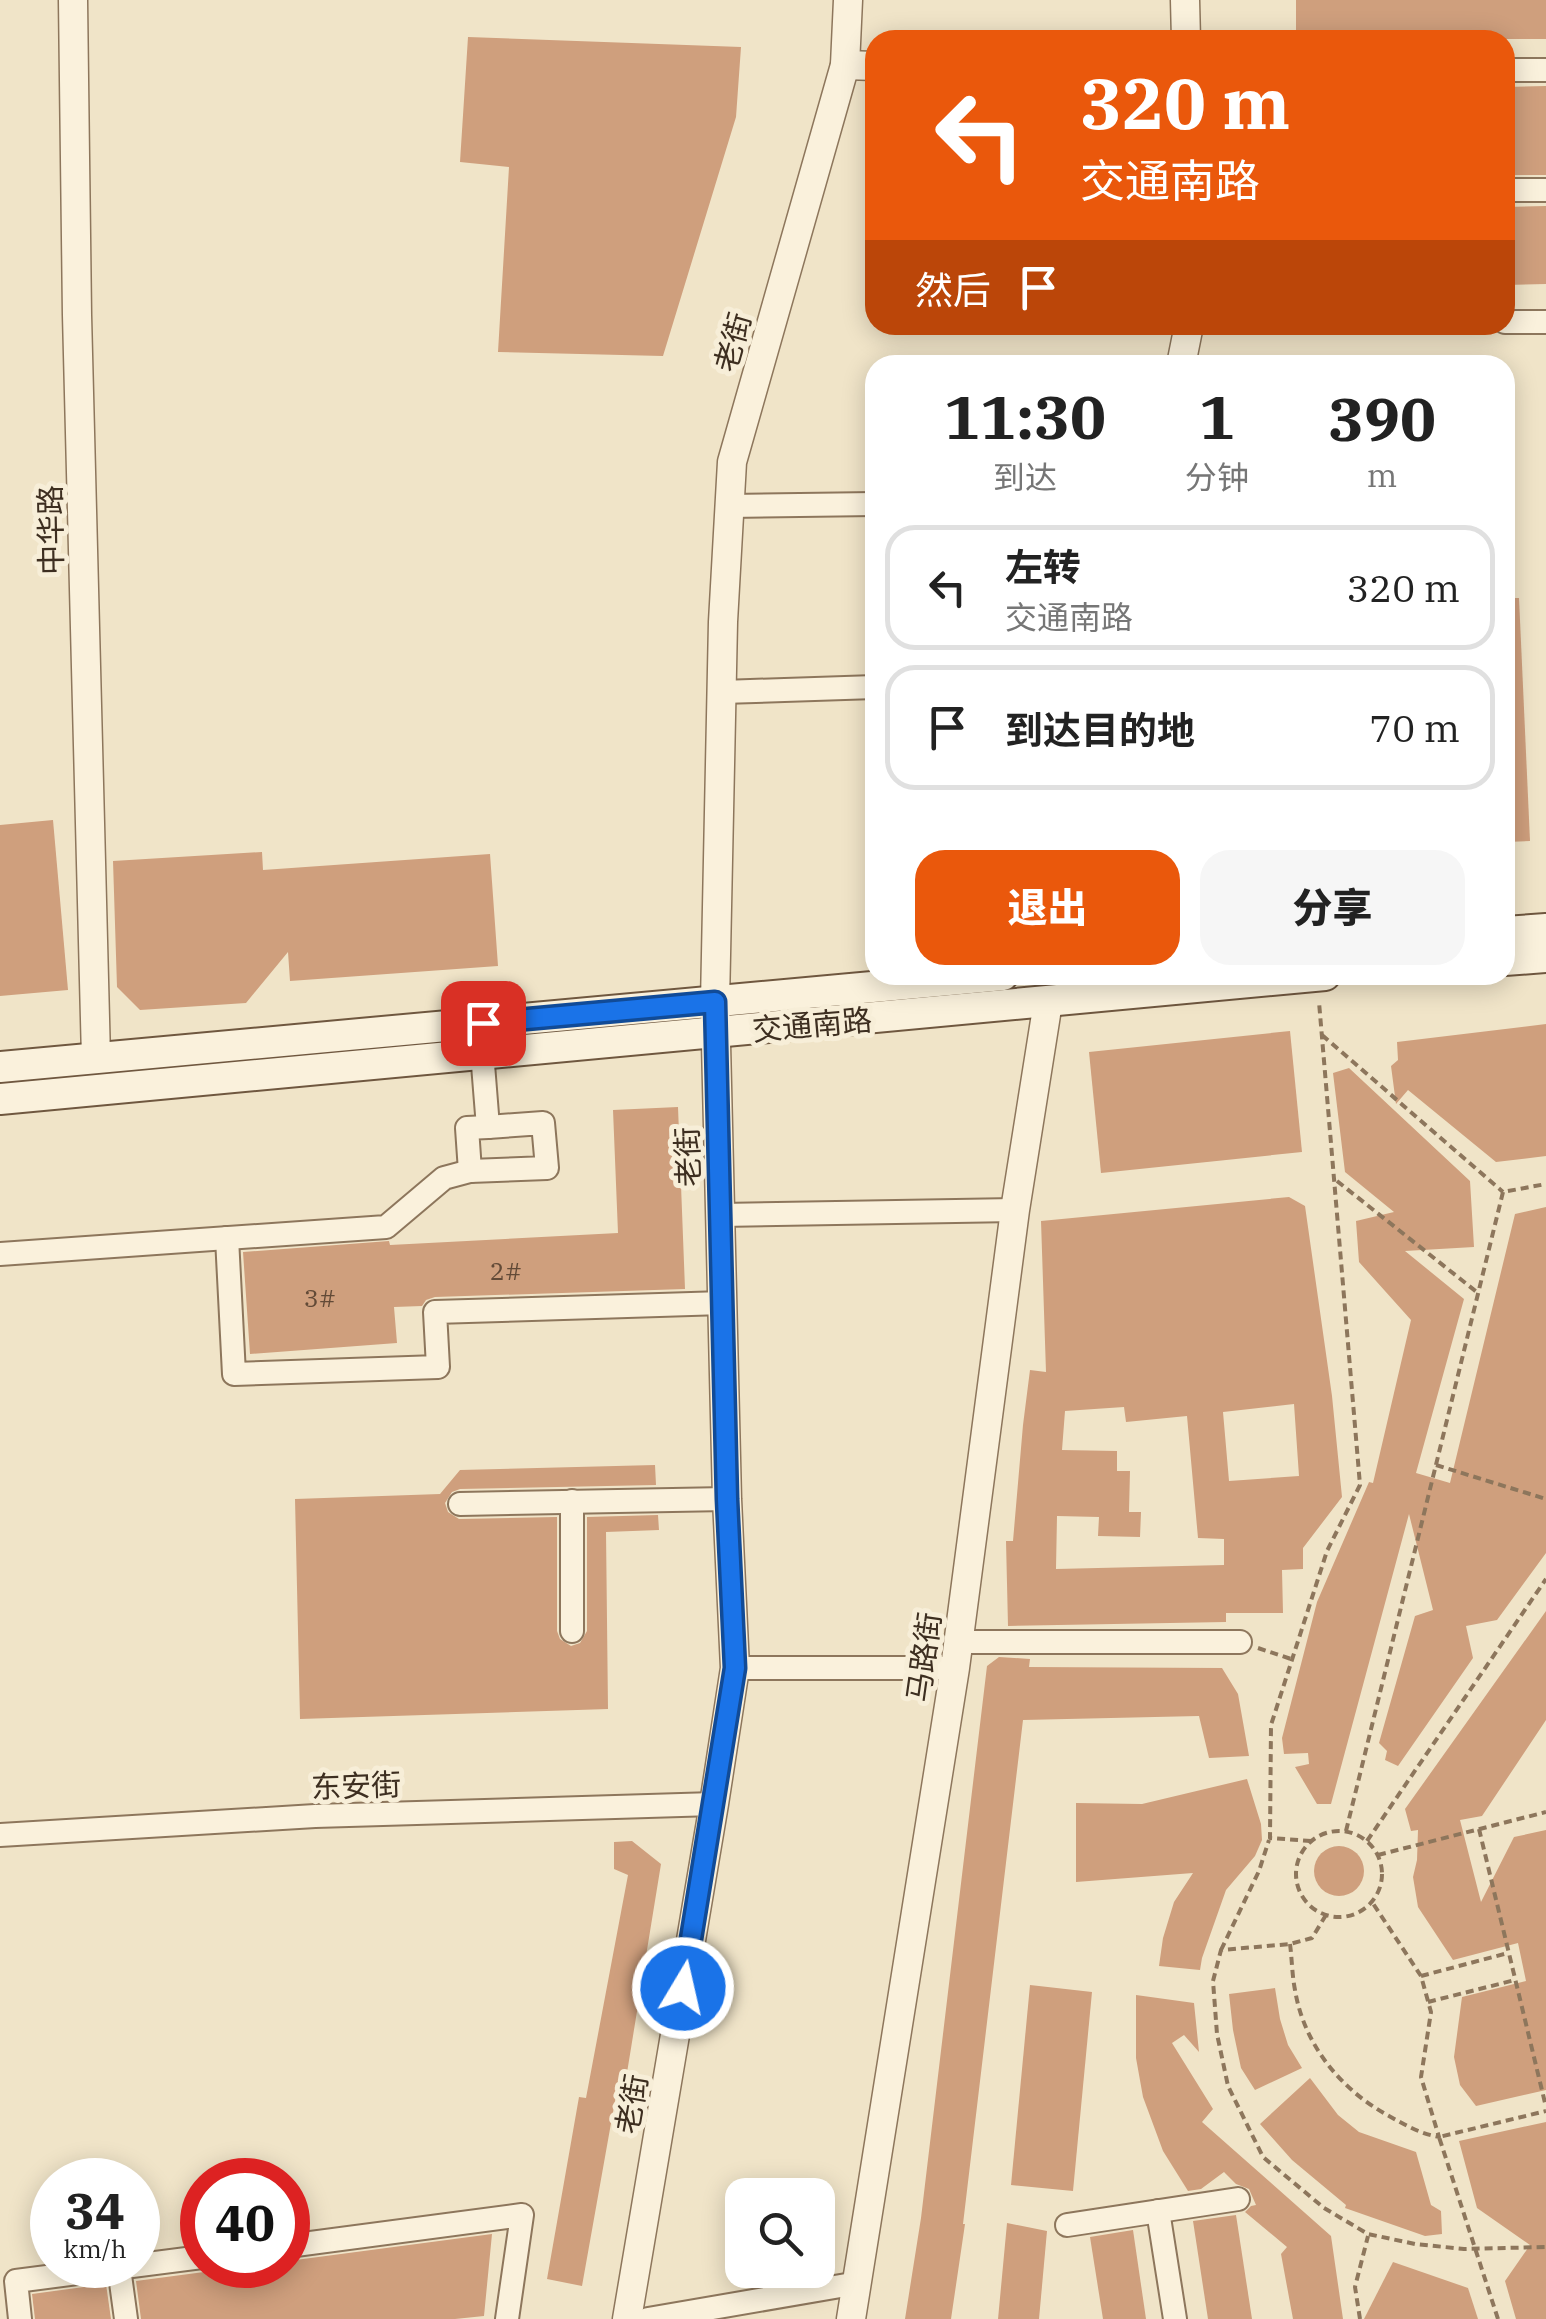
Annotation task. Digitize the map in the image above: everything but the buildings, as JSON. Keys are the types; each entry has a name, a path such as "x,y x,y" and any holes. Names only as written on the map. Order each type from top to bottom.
{"main road":[{"path":"1515,931 1546,929"},
{"path":"1515,959 1546,957"},
{"name":"交通南路","path":"0,1099 482,1052 936,985"},
{"name":"交通南路","path":"0,1067 715,1018 1048,1002 1223,985"}],"street":[{"name":"中华路","path":"73,0 96,1058"},
{"name":"老街","path":"627,2319 735,1668 715,1018 732,462 844,65 848,0"},
{"path":"1185,0 1186,30"},
{"path":"844,65 865,66"},
{"path":"1515,70 1546,70"},
{"path":"1515,190 1546,190"},
{"path":"1515,322 1546,322"},
{"path":"729,506 865,504"},
{"path":"722,692 865,688"},
{"name":"马路街","path":"851,2319 956,1655 1015,1210 1048,1002"},
{"path":"482,1052 488,1127"},
{"path":"0,1254 386,1227 444,1178 470,1171 546,1168 543,1123 467,1128 470,1171"},
{"path":"721,1215 1015,1210"},
{"path":"226,1238 234,1374 438,1367 435,1312 722,1303"},
{"path":"460,1504 727,1499"},
{"path":"572,1502 572,1631"},
{"path":"735,1668 1240,1642"},
{"name":"东安街","path":"0,1836 314,1816 714,1804"},
{"path":"1066,2225 1238,2198"},
{"path":"1158,2211 1175,2319"},
{"path":"310,2243 522,2216 507,2319"},
{"path":"20,2319 16,2281 30,2279"},
{"path":"648,2319 858,2283"},
{"path":"122,2288 126,2319"}],"path":[{"path":"1317,985 1360,1485 1327,1551 1271,1725 1270,1838 1259,1871 1221,1950 1212,1981 1216,2034 1228,2086 1263,2157 1324,2208 1368,2234 1415,2244 1546,2247"},
{"path":"1322,1035 1503,1192"},
{"path":"1334,1179 1478,1293"},
{"path":"1503,1192 1546,1184"},
{"path":"1346,1831 1503,1192"},
{"path":"1436,1465 1546,1499"},
{"path":"1368,1841 1546,1578"},
{"path":"1540,1587 1546,1591"},
{"path":"1240,1642 1292,1659"},
{"path":"1378,1855 1546,1812"},
{"path":"1290,1944 1295,1994 1315,2048 1337,2076 1370,2106 1427,2135 1439,2136 1546,2109 1479,1829"},
{"path":"1334,1830 1368,1841 1382,1867 1382,1880 1372,1902 1351,1916 1326,1915 1314,1909 1298,1888 1297,1863 1311,1841 1334,1830"},
{"path":"1270,1838 1311,1841"},
{"path":"1372,1902 1421,1976 1431,2012 1421,2077 1498,2319"},
{"path":"1221,1950 1290,1944 1312,1938 1326,1915"},
{"path":"1421,1976 1509,1953"},
{"path":"1428,2002 1515,1980"},
{"path":"1360,2319 1355,2287 1368,2234"}],"route":[{"path":"483,1023 715,1002 735,1668 683,1988"}]}
